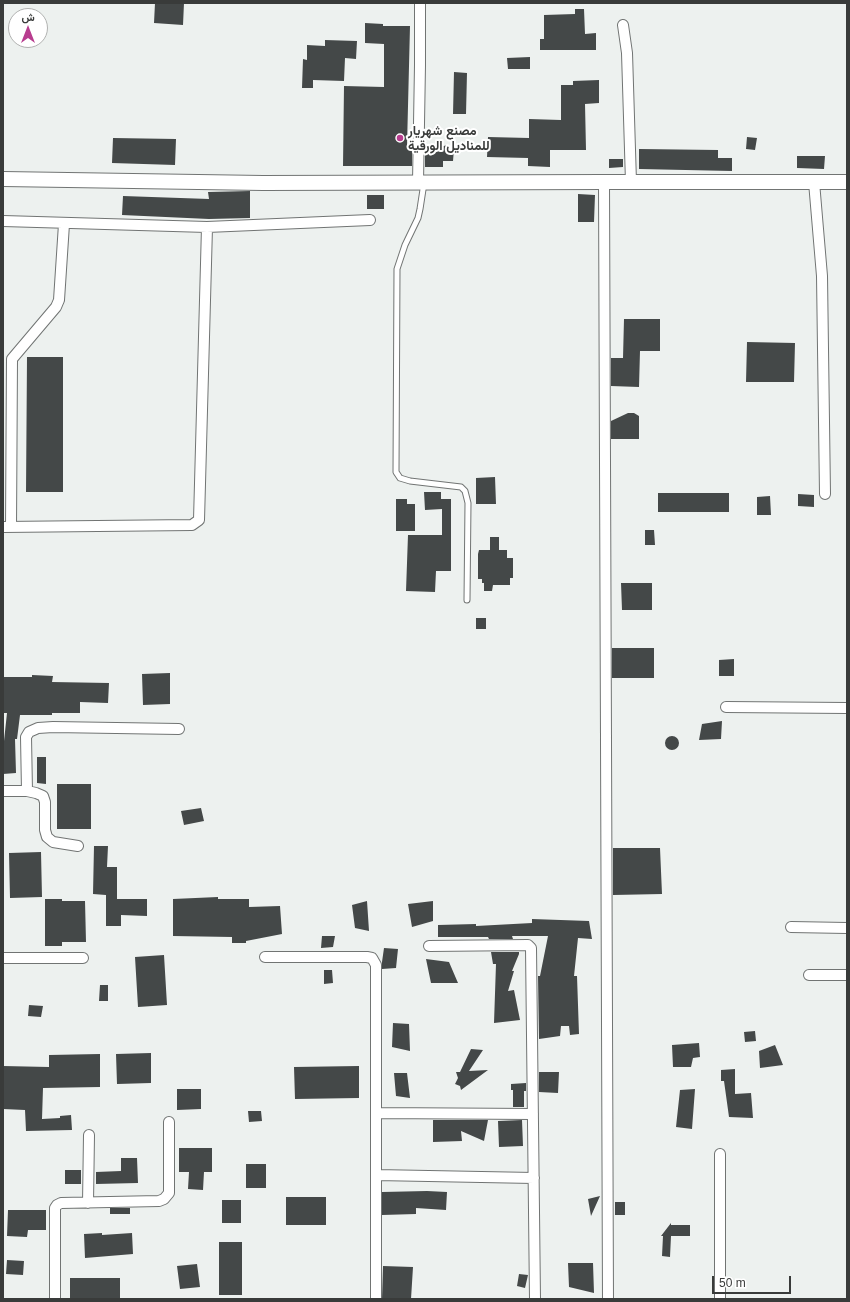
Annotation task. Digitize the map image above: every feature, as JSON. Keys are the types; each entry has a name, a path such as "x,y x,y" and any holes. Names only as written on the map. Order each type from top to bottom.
{"main road":[{"path":"3,179 263,183 847,182"}],"street":[{"path":"420,3 421,182"},
{"path":"623,25 627,53 631,182"},
{"path":"604,182 608,1299"},
{"path":"814,182 822,276 825,494"},
{"path":"3,221 64,224 207,227 370,220"},
{"path":"64,224 59,300 56,307 12,358 7,527 192,525 199,520 207,227"},
{"path":"726,707 847,708"},
{"path":"27,791 26,737 30,732 38,728 179,729"},
{"path":"3,791 27,791 43,796 45,802 45,830 47,837 53,842 78,846"},
{"path":"791,927 847,928"},
{"path":"429,946 528,945 531,948 535,1299"},
{"path":"264,957 367,957 372,958 375,961 376,1299"},
{"path":"3,958 83,958"},
{"path":"809,975 847,975"},
{"path":"376,1113 533,1114"},
{"path":"55,1299 55,1208 57,1204 160,1201 167,1197 169,1193 168,1122"},
{"path":"88,1203 89,1135"},
{"path":"720,1154 720,1299"},
{"path":"376,1176 534,1178"}],"lane":[{"path":"421,182 420,209 418,218 405,245 397,269 396,472 400,478 410,481 461,487 465,491 468,503 468,600"}],"building":[{"path":"155,3 184,3 183,25 154,23"},
{"path":"575,9 584,9 585,34 596,33 596,50 540,50 540,39 544,39 544,15 575,14"},
{"path":"365,23 383,24 383,26 410,26 407,146 412,146 412,166 343,166 344,86 384,87 384,44 365,43"},
{"path":"325,40 357,41 356,59 345,58 344,81 313,80 313,88 302,88 303,59 307,60 307,45 325,46"},
{"path":"530,57 530,69 508,69 507,58"},
{"path":"454,72 467,73 466,114 453,114"},
{"path":"599,80 599,103 585,104 586,150 550,150 550,167 528,166 528,158 487,157 488,137 529,138 529,119 561,120 561,85 573,85 573,81"},
{"path":"747,137 757,138 755,150 746,149"},
{"path":"113,138 176,139 175,165 112,163"},
{"path":"448,145 454,149 453,161 443,161 443,167 425,167 425,146 439,147"},
{"path":"639,149 718,150 718,158 732,158 732,171 639,169"},
{"path":"797,156 825,156 824,169 797,168"},
{"path":"609,159 623,159 623,167 609,168"},
{"path":"250,191 250,218 209,219 122,215 123,196 209,199 208,192"},
{"path":"578,194 595,195 594,222 578,222"},
{"path":"367,195 384,195 384,209 367,209"},
{"path":"624,319 660,319 660,351 640,351 639,387 611,386 611,358 623,358"},
{"path":"747,342 795,343 794,382 746,382"},
{"path":"27,357 63,357 63,492 26,492"},
{"path":"628,413 634,413 639,416 639,439 611,439 611,421"},
{"path":"495,477 496,504 476,504 476,478"},
{"path":"424,492 441,492 441,499 451,499 451,571 436,571 435,592 406,591 408,535 442,535 442,509 425,510"},
{"path":"658,493 729,493 729,512 658,512"},
{"path":"798,494 814,495 814,507 798,506"},
{"path":"770,496 771,515 757,515 757,497"},
{"path":"396,499 407,499 407,504 415,504 415,531 396,531"},
{"path":"645,530 654,530 655,545 645,545"},
{"path":"490,537 499,537 499,550 507,550 507,558 513,558 513,578 510,578 510,585 493,585 492,591 484,591 484,583 482,583 482,579 478,579 478,554 479,550 490,550"},
{"path":"621,583 652,583 652,610 622,610"},
{"path":"476,618 486,618 486,629 476,629"},
{"path":"612,648 654,648 654,678 612,678"},
{"path":"734,659 734,676 719,676 719,660"},
{"path":"170,673 170,704 143,705 142,674"},
{"path":"32,675 53,676 52,682 109,683 108,703 80,702 80,713 20,715 17,739 15,739 16,773 3,774 3,741 7,713 3,713 3,677 32,677"},
{"path":"722,721 721,739 699,740 702,724"},
{"path":"669,736 675,736 679,740 679,746 675,750 669,750 665,746 665,740"},
{"path":"37,757 46,757 46,784 37,783"},
{"path":"57,784 91,784 91,829 57,829"},
{"path":"201,808 204,821 184,825 181,811"},
{"path":"94,846 108,846 107,867 117,867 117,899 147,899 147,916 121,915 121,926 106,926 106,895 93,894"},
{"path":"613,848 660,848 662,894 613,895"},
{"path":"41,852 42,897 10,898 9,853"},
{"path":"218,897 218,899 249,899 249,907 280,906 282,934 246,941 246,943 232,943 232,937 173,936 173,899"},
{"path":"45,899 85,901 86,942 62,942 62,946 45,946"},
{"path":"367,901 369,931 355,928 352,905"},
{"path":"433,901 433,921 412,927 408,904"},
{"path":"532,919 589,921 592,939 578,938 574,976 577,976 579,1034 570,1035 569,1026 561,1026 560,1036 539,1039 538,976 540,976 548,936 512,936 513,939 489,939 488,937 438,937 438,925 476,924 476,926 532,923"},
{"path":"322,936 335,936 333,947 321,948"},
{"path":"384,948 398,949 396,968 382,969"},
{"path":"491,952 519,952 512,971 514,971 508,991 514,990 520,1020 494,1023 496,964 493,964"},
{"path":"164,955 167,1005 138,1007 135,957"},
{"path":"426,959 449,962 458,983 431,983"},
{"path":"324,970 332,970 333,983 324,984"},
{"path":"100,985 108,985 108,1001 99,1001"},
{"path":"29,1005 43,1006 41,1017 28,1016"},
{"path":"393,1023 409,1024 410,1051 392,1047"},
{"path":"755,1031 756,1041 745,1042 744,1032"},
{"path":"699,1043 700,1057 693,1058 691,1067 673,1067 672,1045"},
{"path":"775,1045 783,1065 760,1068 759,1051"},
{"path":"471,1049 483,1050 469,1071 488,1070 461,1090 460,1086 455,1084 458,1078 456,1072 460,1072"},
{"path":"151,1053 151,1083 117,1084 116,1054"},
{"path":"100,1054 100,1087 43,1088 42,1119 60,1118 60,1116 71,1115 72,1130 26,1131 25,1110 3,1109 3,1066 49,1067 49,1055"},
{"path":"359,1066 359,1098 295,1099 294,1067"},
{"path":"735,1069 735,1094 751,1093 753,1118 729,1117 724,1081 721,1081 721,1070"},
{"path":"539,1072 559,1072 558,1093 539,1092"},
{"path":"394,1073 407,1073 410,1098 396,1096"},
{"path":"526,1083 526,1091 524,1091 524,1107 513,1107 513,1090 511,1090 511,1084"},
{"path":"177,1089 201,1089 201,1109 177,1110"},
{"path":"695,1089 692,1129 676,1127 680,1090"},
{"path":"248,1111 261,1111 262,1121 249,1122"},
{"path":"433,1120 488,1120 484,1141 461,1131 462,1141 433,1142"},
{"path":"522,1120 523,1146 499,1147 498,1121"},
{"path":"179,1148 212,1148 212,1172 204,1172 203,1190 188,1189 189,1172 179,1172"},
{"path":"121,1158 137,1158 138,1183 96,1184 96,1172 121,1171"},
{"path":"246,1164 266,1164 266,1188 246,1188"},
{"path":"65,1170 81,1170 81,1184 65,1184"},
{"path":"382,1192 447,1192 446,1210 416,1208 416,1214 382,1215"},
{"path":"600,1196 591,1216 588,1199"},
{"path":"286,1197 326,1197 326,1225 286,1225"},
{"path":"222,1200 241,1200 241,1223 222,1223"},
{"path":"615,1202 625,1202 625,1215 615,1215"},
{"path":"110,1208 130,1208 130,1214 110,1214"},
{"path":"8,1210 46,1210 46,1230 28,1230 27,1237 7,1236"},
{"path":"671,1223 671,1225 690,1225 690,1236 671,1236 670,1257 662,1256 663,1236 661,1236"},
{"path":"102,1233 102,1235 132,1233 133,1254 85,1258 84,1234"},
{"path":"219,1242 242,1242 242,1295 219,1295"},
{"path":"7,1260 24,1261 23,1275 6,1274"},
{"path":"568,1263 593,1263 594,1293 569,1287"},
{"path":"197,1264 200,1287 180,1289 177,1266"},
{"path":"383,1266 413,1267 411,1299 382,1299"},
{"path":"519,1274 528,1275 525,1288 517,1286"},
{"path":"70,1278 120,1278 120,1299 70,1299"}],"place":[{"name":"مصنع شهريار للمناديل الورقية","path":"400,138"}]}
